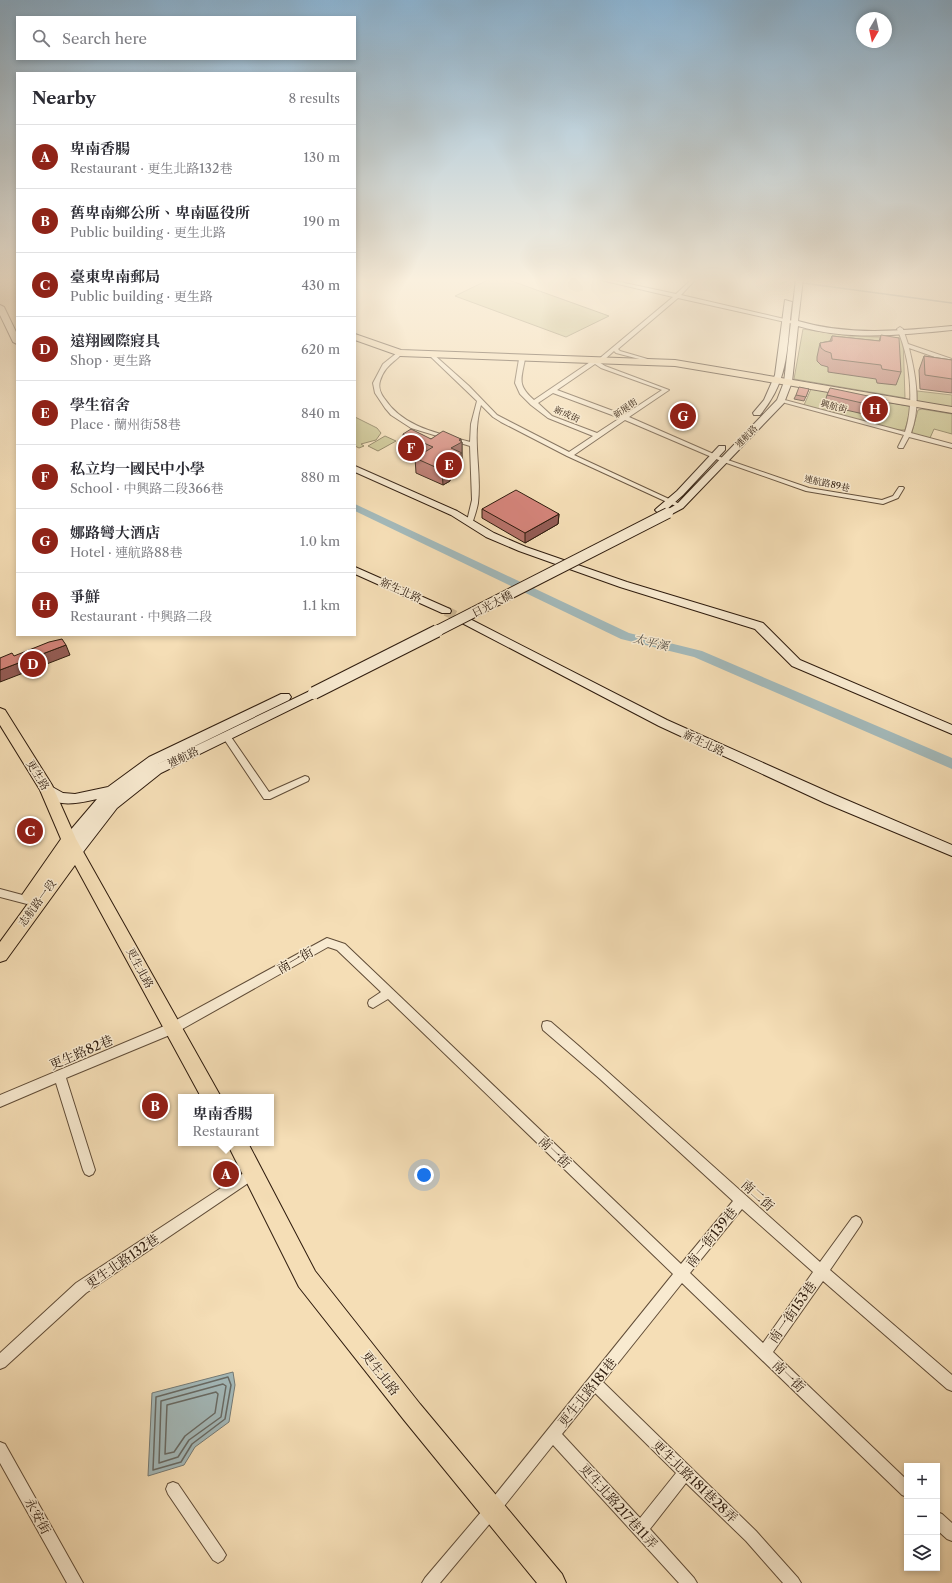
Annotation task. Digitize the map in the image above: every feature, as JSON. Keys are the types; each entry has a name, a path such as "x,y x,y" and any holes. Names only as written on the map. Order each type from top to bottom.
{"main road":[{"path":"400,353 654,362 702,367 952,410"},
{"name":"更生路","path":"0,713 47,789 72,846"},
{"name":"志航路一段","path":"0,938 27,900 72,846"},
{"name":"志航路一段","path":"0,955 72,846"},
{"name":"更生北路","path":"72,846 209,1094"},
{"name":"更生北路","path":"239,1146 307,1278 412,1412 553,1583"}],"street":[{"path":"400,353 385,365 376,384 378,393 393,414 413,427 472,445"},
{"path":"533,404 554,391 595,361 602,359 609,353"},
{"path":"620,353 654,362"},
{"name":"連航路","path":"664,511 671,500 719,457 751,425 781,402 784,353"},
{"name":"連航路","path":"751,425 783,382 790,353"},
{"path":"901,447 908,435 914,404 907,353"},
{"path":"929,353 952,361"},
{"path":"432,355 495,416 570,455 671,500 680,506"},
{"name":"新成街","path":"522,358 518,382 522,393 533,404 558,421 599,436"},
{"name":"新展街","path":"570,455 666,390 603,367 595,361"},
{"name":"連航路89巷","path":"554,391 626,418 719,457 808,490 883,502 896,497 901,488"},
{"path":"470,521 475,501 472,445 477,408 480,400"},
{"name":"興航街","path":"781,402 952,446"},
{"name":"連航路","path":"664,511 680,506 719,457"},
{"path":"356,469 470,521 488,534 602,576 759,626 776,641 784,653 796,663 952,730"},
{"name":"日光大橋","path":"309,690 572,564 664,511"},
{"name":"新生北路","path":"356,570 446,611"},
{"name":"新生北路","path":"464,620 663,723 830,799 952,851"},
{"name":"連航路","path":"72,846 112,804 156,770 166,759 226,736 309,690"},
{"name":"連航路","path":"72,846 113,790 136,772 309,690"},
{"path":"226,736 267,797 305,779"},
{"path":"47,789 60,798 75,799 113,790"},
{"path":"0,893 27,900"},
{"name":"南一街","path":"173,1028 327,942 341,947 904,1487"},
{"path":"373,1003 388,993"},
{"name":"南二街","path":"547,1026 598,1069 821,1272 914,1349 952,1384"},
{"name":"更生路82巷","path":"0,1101 173,1028"},
{"path":"60,1076 89,1170"},
{"name":"更生北路132巷","path":"0,1362 81,1288 253,1173"},
{"name":"南一街139巷","path":"682,1273 741,1200"},
{"name":"南一街153巷","path":"764,1353 856,1222"},
{"name":"更生北路181巷","path":"435,1581 682,1273"},
{"name":"更生北路181巷28弄","path":"594,1383 751,1536 791,1582"},
{"name":"更生北路217巷11弄","path":"553,1434 687,1581"},
{"name":"永安街","path":"0,1448 76,1583"},
{"path":"640,1530 686,1472"},
{"path":"173,1489 218,1555"},
{"path":"940,1522 952,1534"}],"shaded area":[{"path":"799,353 903,353 905,398 794,379"},
{"path":"811,389 909,406 911,408 905,430 896,430 804,405"},
{"path":"917,391 952,395 952,408 917,402"},
{"path":"922,409 952,414 952,434 934,429 930,438 913,434 912,432 918,410"},
{"path":"356,418 377,428 381,433 376,440 361,444 364,446 359,448 356,446"},
{"path":"385,436 396,441 378,451 368,446"}],"water":[{"path":"233,1372 235,1385 229,1422 195,1447 184,1465 148,1476 152,1393"}],"building":[{"path":"831,353 900,353 901,372 882,369 881,365 832,359"},
{"path":"924,356 952,360 952,379 925,375"},
{"path":"799,387 809,389 806,397 796,395"},
{"path":"830,388 887,400 884,408 827,395"},
{"path":"411,429 431,439 443,431 461,439 459,440 462,442 451,448 462,453 443,463 450,466 442,470 415,458 433,447 403,434"},
{"path":"516,490 559,514 525,533 482,509"},
{"path":"62,639 66,645 0,670 0,658 12,653 14,656 49,642"}],"waterway":[{"name":"太平溪","path":"356,507 625,636 698,654 952,764"}],"tunnel":[{"path":"446,611 464,620"}],"place":[{"name":"爭鮮","path":"875,409"},
{"name":"娜路彎大酒店","path":"683,416"},
{"name":"私立均一國民中小學","path":"411,448"},
{"name":"學生宿舍","path":"449,465"},
{"name":"遠翔國際寢具","path":"33,664"},
{"name":"臺東卑南郵局","path":"30,831"},
{"name":"舊卑南鄉公所、卑南區役所","path":"155,1106"},
{"name":"卑南香腸","path":"226,1174"}]}
